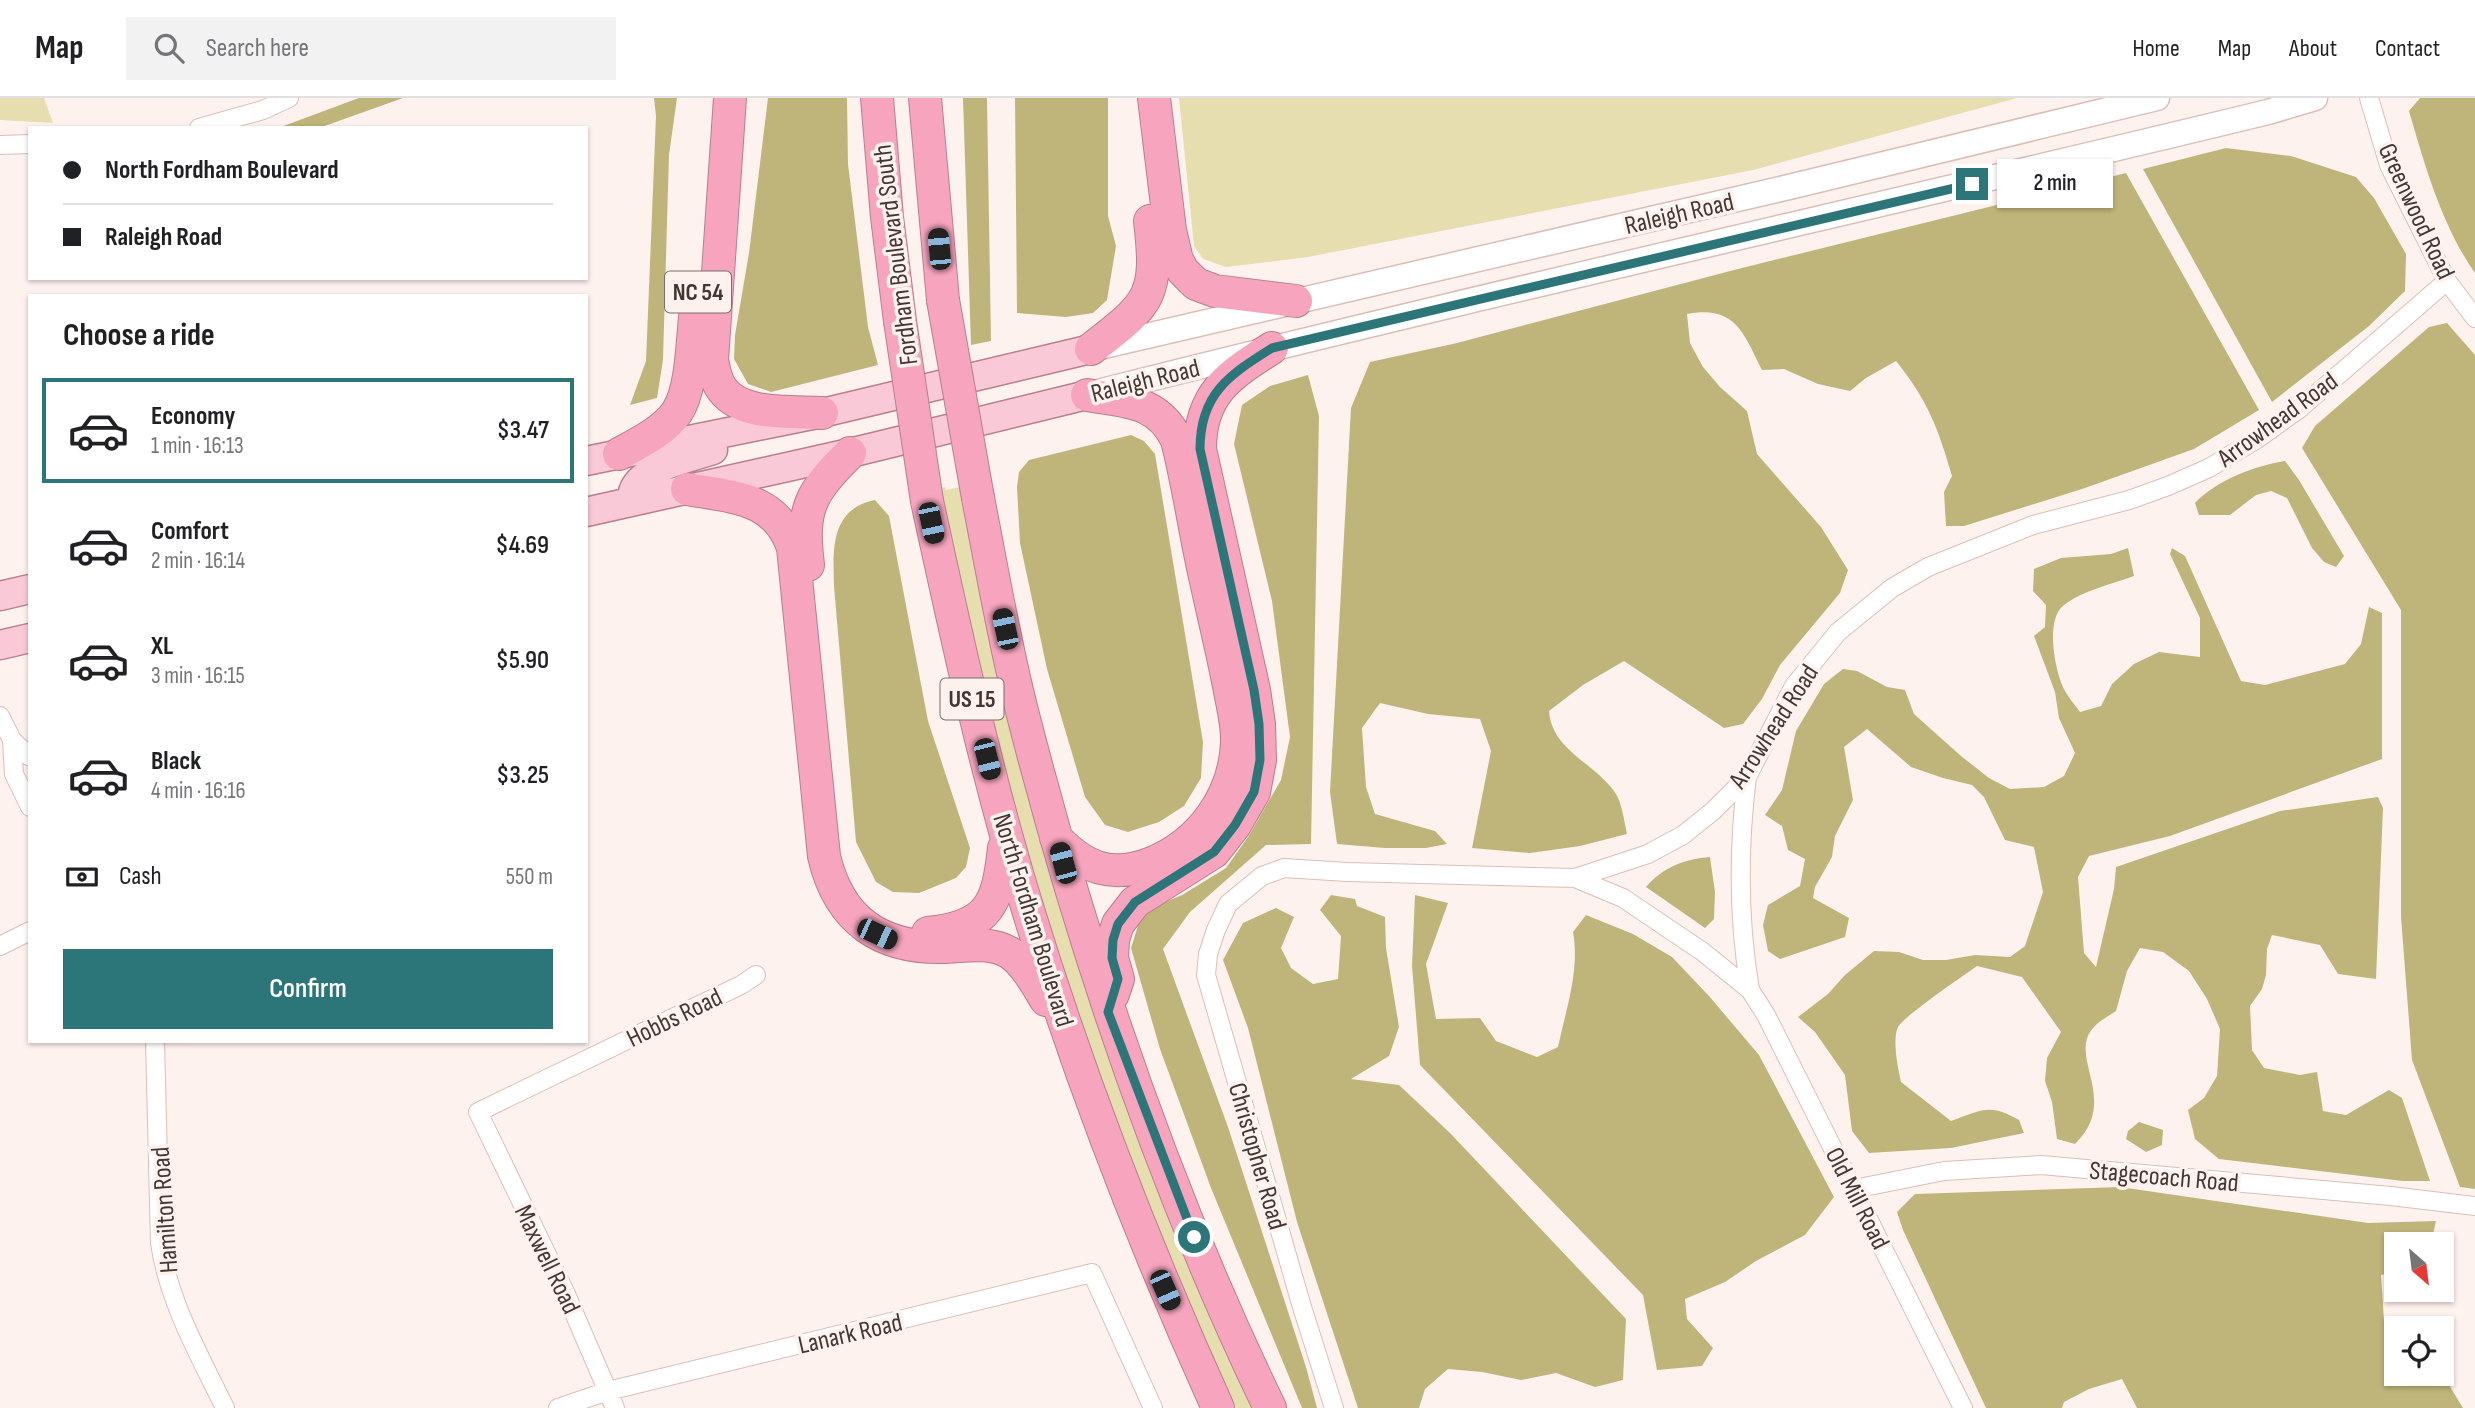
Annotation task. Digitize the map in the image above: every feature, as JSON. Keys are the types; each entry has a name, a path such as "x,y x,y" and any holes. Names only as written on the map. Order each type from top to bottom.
{"highway":[{"name":"NC 54","path":"619,454 662,427 677,411 686,389 700,272 712,98"},
{"path":"730,98 712,360 715,377 721,389 736,401 754,408 822,413"},
{"name":"Fordham Boulevard South","path":"877,98 887,216 915,412"},
{"name":"Fordham Boulevard South","path":"925,98 943,300 961,399"},
{"path":"1091,349 1125,323 1140,307 1153,280 1154,253 1135,98"},
{"path":"1154,98 1170,230 1177,260 1183,271 1196,284 1215,291 1296,301"},
{"path":"1108,1012 1118,979 1112,958 1113,940 1118,924 1135,902 1214,852 1235,825 1254,792 1260,760 1254,690 1200,449 1200,439 1207,407 1222,384 1242,367 1272,348"},
{"path":"1056,838 1083,862 1111,870 1137,868 1165,857 1201,830 1221,802 1235,761 1237,741 1223,655 1177,440 1164,419 1144,405 1087,395"},
{"name":"North Fordham Boulevard","path":"961,399 978,498 1021,708 1076,911 1108,1012 1194,1237 1270,1408"},
{"name":"North Fordham Boulevard","path":"915,412 927,502 963,660 1028,912 1076,1057 1156,1267 1218,1408"},
{"path":"850,453 810,502 804,532 843,864 852,887 864,905 897,928 925,933 967,924 990,905 1000,882 1006,832"},
{"path":"687,489 748,501 760,506 778,519 789,535 793,548 824,856 832,885 838,895 866,928 890,940 926,947 977,944 1011,954 1041,991 1076,1057"}],"main road":[{"name":"Raleigh Road","path":"588,461 822,413 2157,98"},
{"name":"Raleigh Road","path":"588,512 850,453 1272,348 1918,197 2268,112 2315,98"},
{"path":"632,501 635,485 654,470 822,413"},
{"path":"0,596 28,589"},
{"path":"0,645 28,638"}],"street":[{"path":"206,126 263,110 289,98"},
{"name":"Greenwood Road","path":"2369,98 2389,165 2447,281 2475,318"},
{"path":"0,145 28,144"},
{"name":"Arrowhead Road","path":"1228,904 1262,876 1284,868 1575,878 1648,854 1683,835 1713,811 1747,777 1794,686 1838,632 1892,588 1928,567 2033,525 2129,500 2209,468 2299,409 2447,281"},
{"path":"0,716 12,740 28,755"},
{"path":"12,740 14,774 28,803"},
{"name":"Old Mill Road","path":"1747,777 1740,830 1740,910 1751,990"},
{"name":"Old Mill Road","path":"1575,878 1623,898 1657,919 1751,990 1963,1408"},
{"name":"Christopher Road","path":"1228,904 1216,930 1206,975 1334,1408"},
{"path":"0,946 28,932"},
{"name":"Hobbs Road","path":"478,1112 741,985 756,975"},
{"name":"Hamilton Road","path":"155,1043 160,1243 163,1265 179,1315 225,1408"},
{"name":"Maxwell Road","path":"478,1112 565,1292 612,1399"},
{"name":"Stagecoach Road","path":"1854,1189 1944,1171 2041,1166 2390,1196 2475,1206"},
{"name":"Lanark Road","path":"558,1408 612,1399 1091,1273 1153,1408"}],"shaded area":[{"path":"0,98 44,98 53,123 0,120"},
{"path":"359,98 403,98 325,126 283,126"},
{"path":"654,98 677,98 669,155 663,360 657,398 630,405 646,361 656,116"},
{"path":"768,98 847,98 848,164 868,327 878,365 771,392 748,384 734,359 735,335 749,253"},
{"path":"963,98 987,98 991,341 971,345"},
{"path":"1015,98 1108,98 1108,216 1116,246 1107,300 1093,313 1066,317 1017,313"},
{"path":"1179,98 2017,98 1753,170 1308,257 1226,267 1203,259 1194,246"},
{"path":"2420,98 2475,98 2475,273 2444,216 2421,153 2409,111"},
{"path":"2226,148 2291,156 2356,177 2374,198 2406,254 2405,291 2369,326 2272,402 2143,169"},
{"path":"2126,173 2259,410 2194,449 2085,488 1964,526 1946,526 1944,492 1952,476 1947,459 1924,402 1896,361 1866,378 1850,391 1818,384 1784,369 1762,370 1743,333 1727,318 1703,312 1687,314 1690,343 1703,367 1720,387 1747,411 1757,454 1821,527 1848,570 1840,593 1780,665 1762,699 1743,724 1724,728 1624,661 1583,685 1549,711 1557,736 1565,746 1617,795 1627,834 1580,846 1530,853 1472,848 1491,751 1480,719 1428,714 1380,703 1362,728 1366,787 1375,814 1435,831 1447,844 1426,848 1385,848 1337,844 1330,792 1351,408 1370,362 1457,343 1734,270"},
{"path":"2447,323 2475,355 2475,1189 2460,1187 2412,1060 2401,917 2401,610 2302,448 2315,426 2429,327"},
{"path":"1308,375 1319,416 1311,844 1266,845 1190,912 1163,949 1228,1127 1317,1408 1302,1408 1211,1188 1160,1049 1131,948 1140,919 1154,907 1182,895 1226,868 1248,837 1281,780 1290,737 1272,601 1234,444 1242,405 1270,386"},
{"path":"1131,435 1144,441 1155,454 1203,742 1201,778 1184,806 1159,822 1128,832 1105,825 1085,797 1047,669 1020,543 1017,487 1019,472 1029,460"},
{"path":"2285,461 2344,556 2336,567 2324,562 2312,548 2287,498 2271,491 2256,495 2230,515 2199,515 2195,503 2214,487 2249,470"},
{"path":"945,487 946,490 960,487 973,548 1257,1408 1231,1408 1140,1198 1026,861 968,637 941,488"},
{"path":"875,500 889,516 928,721 970,848 966,867 956,878 919,893 893,892 876,882 856,842 834,559 837,533 842,522 849,512"},
{"path":"2128,548 2134,576 2070,601 2063,606 2054,623 2053,646 2058,671 2064,689 2080,712 2101,706 2112,684 2134,664 2159,652 2200,657 2200,618 2170,554 2172,548 2185,556 2241,681 2265,685 2345,664 2361,644 2369,607 2382,613 2382,759 2170,836 2089,856 2078,877 2084,953 2096,967 2114,889 2116,867 2280,811 2378,797 2383,808 2376,979 2338,974 2320,945 2272,935 2267,949 2266,975 2262,989 2250,1006 2252,1050 2264,1068 2300,1075 2317,1072 2323,1111 2346,1115 2389,1090 2402,1098 2430,1181 2403,1181 2219,1159 2195,1139 2188,1110 2204,1098 2217,1076 2220,1029 2207,999 2189,971 2163,952 2140,948 2127,971 2116,1011 2096,1025 2087,1039 2086,1051 2094,1095 2093,1111 2088,1127 2075,1144 2057,1139 2052,1102 2045,1081 2047,1058 2061,1032 2022,977 1977,966 1898,1027 1896,1046 1901,1082 1951,1121 1978,1111 2000,1111 2019,1120 2024,1133 1951,1148 1869,1153 1852,1131 1845,1075 1815,1032 1798,1017 1828,994 1845,975 1874,951 1899,952 1923,960 1946,960 1975,955 2010,957 2025,946 2043,892 2034,847 2005,840 1984,797 1972,785 1911,767 1867,729 1844,747 1853,800 1835,836 1832,857 1815,887 1813,898 1849,918 1845,937 1780,959 1768,951 1763,925 1768,905 1800,886 1805,859 1788,850 1782,826 1765,815 1782,790 1796,731 1824,684 1843,669 1857,671 1887,687 1905,690 1914,714 1989,778 2010,789 2044,787 2064,776 2075,753 2059,718 2055,692 2034,636 2045,627 2046,605 2033,591 2034,569 2061,558 2111,554"},
{"path":"1710,857 1715,892 1714,919 1705,928 1646,887 1675,865"},
{"path":"1331,895 1355,899 1357,906 1385,917 1386,948 1399,1027 1389,1056 1351,1079 1399,1085 1450,1133 1626,1319 1623,1380 1595,1387 1556,1373 1521,1380 1448,1369 1425,1389 1419,1408 1358,1408 1297,1222 1248,1028 1223,960 1243,923 1276,908 1294,917 1281,948 1291,968 1313,984 1338,979 1341,936 1320,910"},
{"path":"1415,895 1448,903 1426,964 1436,1019 1480,1018 1496,1041 1537,1057 1558,1047 1575,961 1573,932 1586,915 1633,934 1672,957 1759,1055 1834,1197 1805,1235 1756,1261 1725,1282 1685,1299 1687,1319 1713,1348 1702,1366 1657,1370 1643,1295 1420,1065 1412,966"},
{"path":"2139,1122 2163,1130 2162,1145 2146,1152 2126,1139 2128,1131"},
{"path":"2120,1187 2368,1223 2436,1221 2434,1232 2384,1232 2384,1274 2381,1275 2384,1386 2450,1386 2463,1408 2137,1408 2122,1379 2089,1389 2064,1402 2062,1408 1986,1408 1897,1212 1915,1194"}],"route":[{"path":"1194,1237 1108,1012 1118,979 1112,958 1113,940 1118,924 1135,902 1214,852 1235,825 1254,792 1260,760 1254,690 1200,449 1203,418 1213,396 1222,384 1242,367 1272,348 1972,184"}]}
